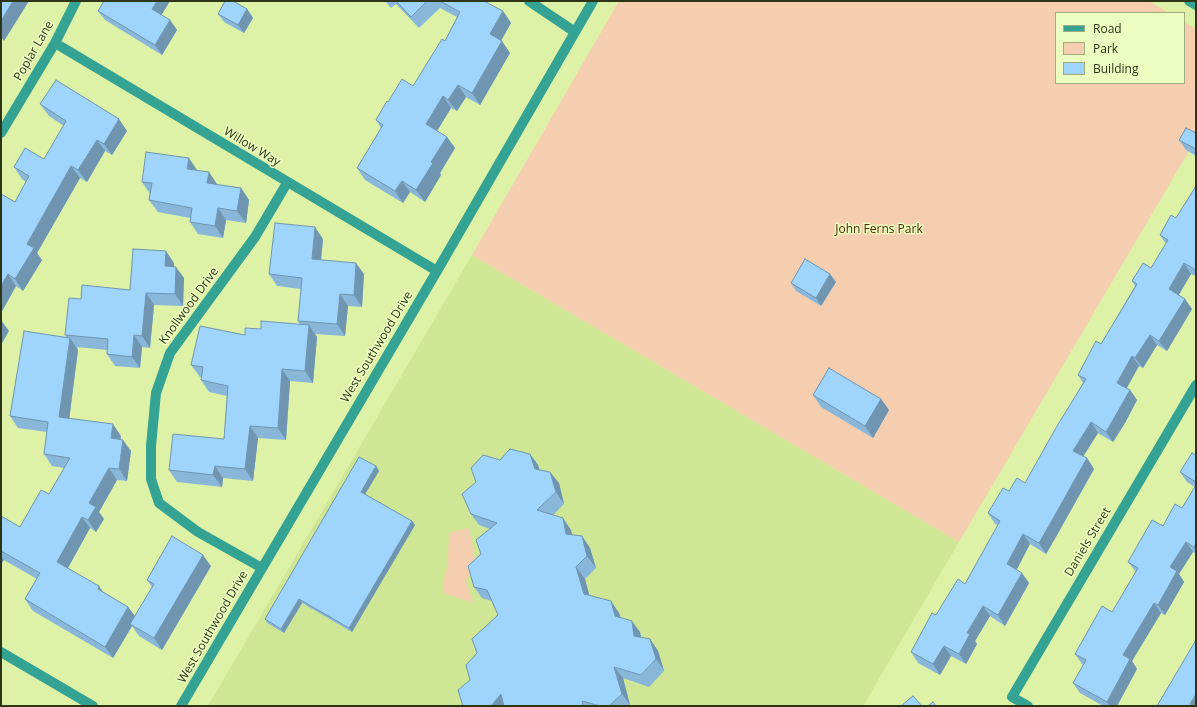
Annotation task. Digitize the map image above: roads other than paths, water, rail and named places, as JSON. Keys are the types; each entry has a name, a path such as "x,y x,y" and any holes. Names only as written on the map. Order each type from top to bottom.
{"street":[{"name":"Poplar Lane","path":"1,133 54,43 76,1"},
{"path":"529,1 575,32"},
{"name":"West Southwood Drive","path":"181,706 437,271 593,1"},
{"path":"1189,1 1196,5"},
{"name":"Willow Way","path":"54,43 437,271"},
{"name":"Knollwood Drive","path":"262,568 198,532 158,503 151,479 151,446 156,393 170,353 255,237 288,183"},
{"name":"Daniels Street","path":"1028,706 1012,697 1196,385"},
{"path":"1,652 93,706"}],"park label":[{"name":"John Ferns Park","path":"879,230"}]}
